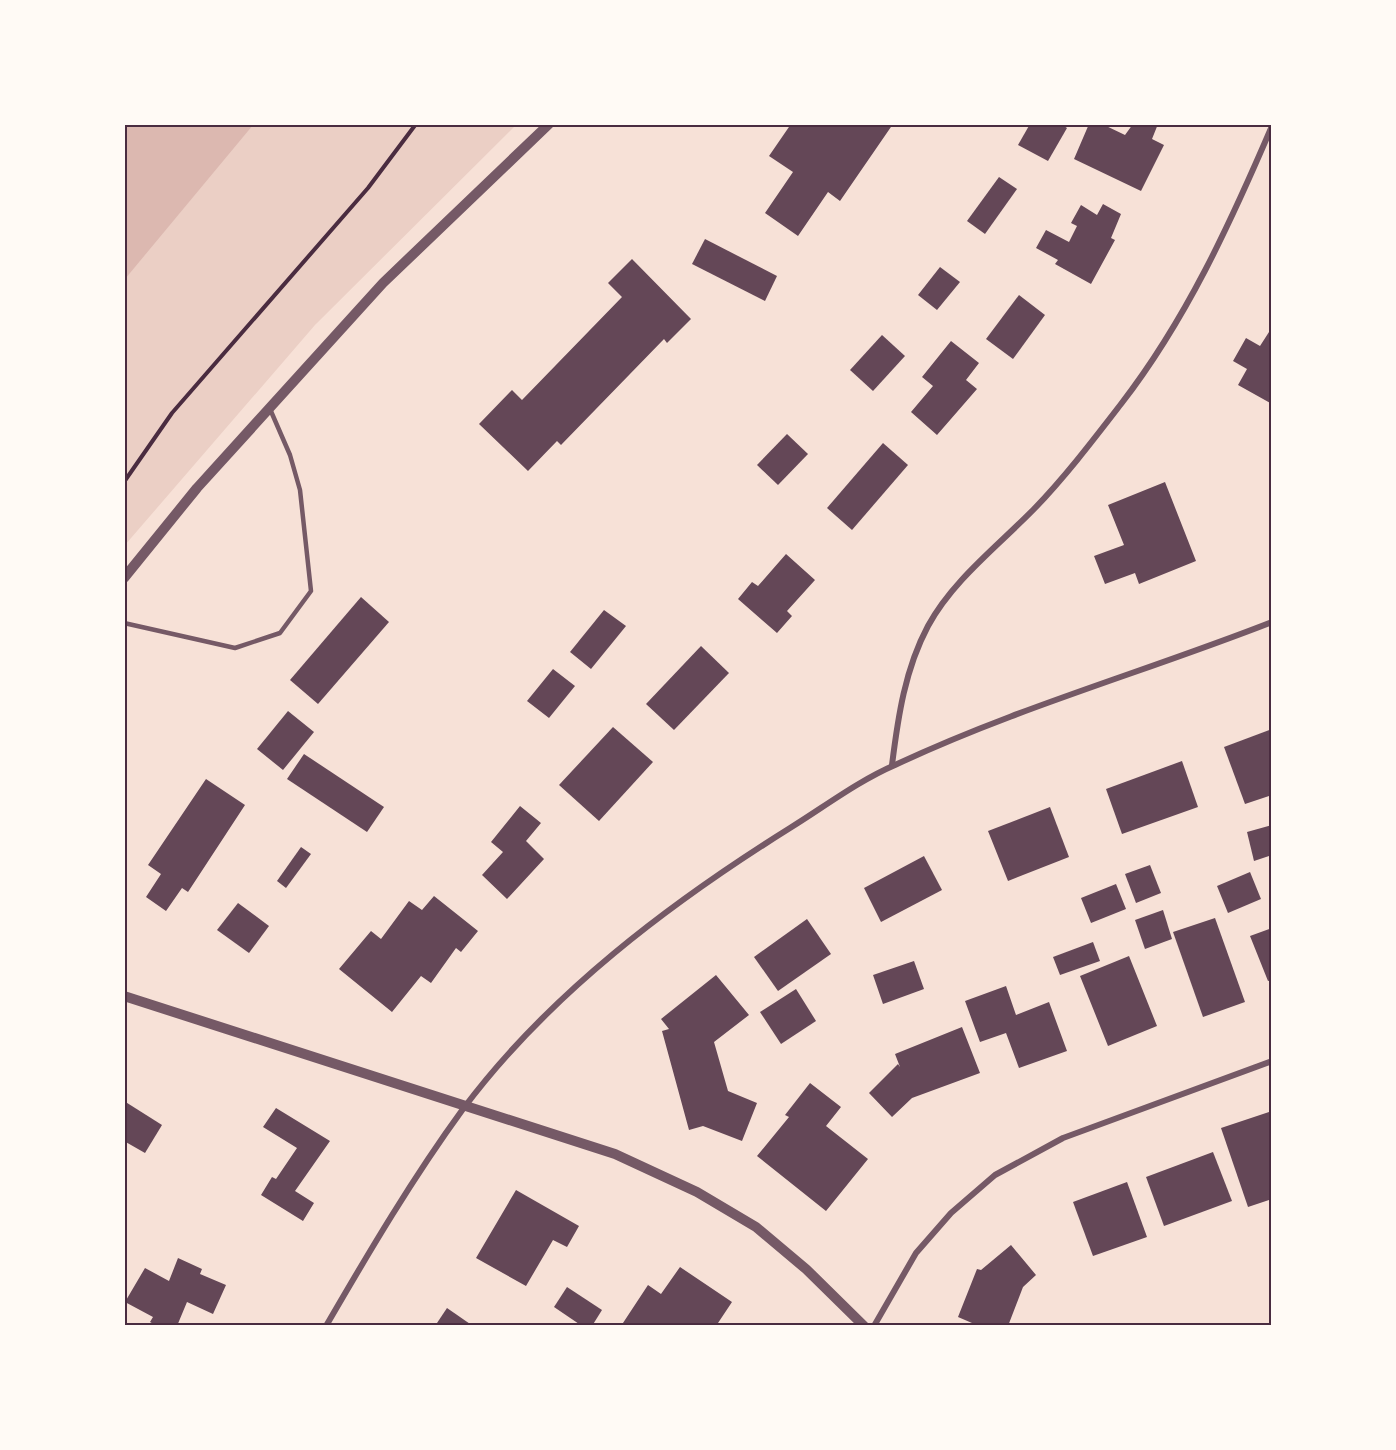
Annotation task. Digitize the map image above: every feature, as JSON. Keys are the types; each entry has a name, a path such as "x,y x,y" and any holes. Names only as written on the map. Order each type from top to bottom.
{"street":[{"path":"124,578 197,489 383,283 549,124"},
{"path":"892,765 899,712 913,660 928,625 958,583 1036,507 1122,403 1186,307 1214,256 1272,126"},
{"path":"326,1326 394,1208 465,1108 544,1018 612,956 734,863 892,765 1014,716 1272,622"},
{"path":"124,996 315,1056 465,1108 615,1154 697,1192 756,1227 806,1269 864,1326"},
{"path":"874,1326 916,1253 951,1213 995,1175 1063,1138 1272,1061"}],"lane":[{"path":"124,623 235,648 280,633 311,591 300,490 290,455 269,407"}],"path":[{"path":"124,482 172,413 368,188 416,124"}],"shaded area":[{"path":"124,125 253,125 125,279"},
{"path":"125,125 516,125 315,325 125,545"}],"building":[{"path":"791,124 893,124 840,201 828,192 798,236 765,213 793,172 769,156"},
{"path":"1030,124 1061,124 1067,128 1048,161 1018,145"},
{"path":"1089,124 1102,124 1125,135 1133,124 1158,124 1152,139 1164,145 1141,191 1074,159"},
{"path":"999,177 1017,189 985,234 967,221"},
{"path":"1103,204 1121,214 1111,238 1115,240 1091,284 1055,264 1058,260 1036,248 1046,230 1069,242 1077,226 1071,223 1081,205 1097,215"},
{"path":"705,239 777,276 765,301 692,264"},
{"path":"632,259 691,319 667,343 664,339 561,445 557,441 528,471 479,424 512,390 522,400 622,297 608,283"},
{"path":"940,267 960,282 937,310 918,295"},
{"path":"1019,295 1045,315 1013,359 986,339"},
{"path":"1269,332 1272,333 1272,404 1238,385 1247,369 1233,361 1246,338 1260,346"},
{"path":"882,335 905,356 873,391 850,370"},
{"path":"951,341 979,363 966,380 977,389 937,435 911,412 933,386 922,377"},
{"path":"787,434 808,454 778,485 757,465"},
{"path":"883,443 908,465 852,530 827,508"},
{"path":"1165,482 1196,561 1139,584 1135,573 1105,584 1094,556 1124,545 1108,505"},
{"path":"786,554 815,580 787,611 792,616 777,633 738,599 752,582 758,586"},
{"path":"361,597 389,622 318,704 290,680"},
{"path":"604,610 626,626 591,669 570,652"},
{"path":"701,646 729,673 674,730 646,704"},
{"path":"553,669 575,686 549,718 527,701"},
{"path":"288,711 314,732 283,770 257,749"},
{"path":"613,727 653,762 599,821 559,785"},
{"path":"1272,729 1272,795 1245,804 1224,747"},
{"path":"304,754 384,807 367,832 287,779"},
{"path":"1182,761 1198,807 1122,834 1106,789"},
{"path":"206,779 245,805 188,892 182,888 166,911 146,897 161,874 148,865"},
{"path":"520,806 541,823 526,841 544,859 507,899 482,875 503,852 491,842"},
{"path":"1050,807 1069,857 1008,881 988,831"},
{"path":"1272,825 1272,855 1254,861 1247,832"},
{"path":"301,847 311,854 286,888 277,881"},
{"path":"924,856 942,890 881,922 864,888"},
{"path":"1150,865 1161,893 1136,903 1125,874"},
{"path":"1250,872 1261,899 1228,913 1217,886"},
{"path":"1116,884 1126,909 1091,923 1081,898"},
{"path":"434,896 478,931 461,952 456,948 431,983 421,976 392,1012 339,969 371,931 381,939 409,901 422,910"},
{"path":"238,903 269,926 249,953 217,930"},
{"path":"1163,910 1172,939 1145,949 1135,920"},
{"path":"1215,918 1245,1002 1203,1017 1173,932"},
{"path":"807,919 831,954 778,991 754,957"},
{"path":"1272,928 1272,980 1268,981 1250,936"},
{"path":"1093,942 1100,961 1060,975 1053,957"},
{"path":"1129,956 1157,1026 1108,1046 1080,976"},
{"path":"914,961 924,989 883,1004 873,975"},
{"path":"716,975 749,1015 714,1042 728,1091 757,1103 742,1141 703,1126 689,1130 662,1031 669,1029 661,1019"},
{"path":"1006,986 1016,1015 1049,1002 1067,1051 1019,1068 1006,1033 980,1042 965,1001"},
{"path":"796,989 816,1021 781,1044 760,1012"},
{"path":"962,1027 980,1073 912,1098 892,1117 869,1093 898,1064 900,1067 895,1054"},
{"path":"810,1083 841,1107 826,1126 868,1159 826,1211 757,1156 789,1117 785,1115"},
{"path":"124,1101 162,1125 145,1153 124,1141"},
{"path":"276,1108 330,1141 295,1191 314,1203 303,1221 261,1195 272,1177 276,1179 297,1148 263,1127"},
{"path":"1272,1111 1272,1199 1248,1207 1221,1128"},
{"path":"1213,1152 1232,1201 1164,1226 1146,1177"},
{"path":"1127,1182 1147,1237 1093,1256 1073,1202"},
{"path":"516,1190 579,1226 567,1247 553,1240 526,1286 476,1258"},
{"path":"1011,1245 1036,1275 1023,1287 1008,1326 979,1326 958,1317 977,1269 981,1270"},
{"path":"178,1258 202,1269 200,1274 226,1285 213,1314 187,1302 177,1326 157,1326 150,1322 153,1317 125,1302 145,1268 169,1281"},
{"path":"680,1267 732,1302 716,1326 621,1326 648,1285 661,1294"},
{"path":"567,1287 602,1310 592,1326 582,1326 554,1307"},
{"path":"447,1308 473,1326 435,1326"}]}
